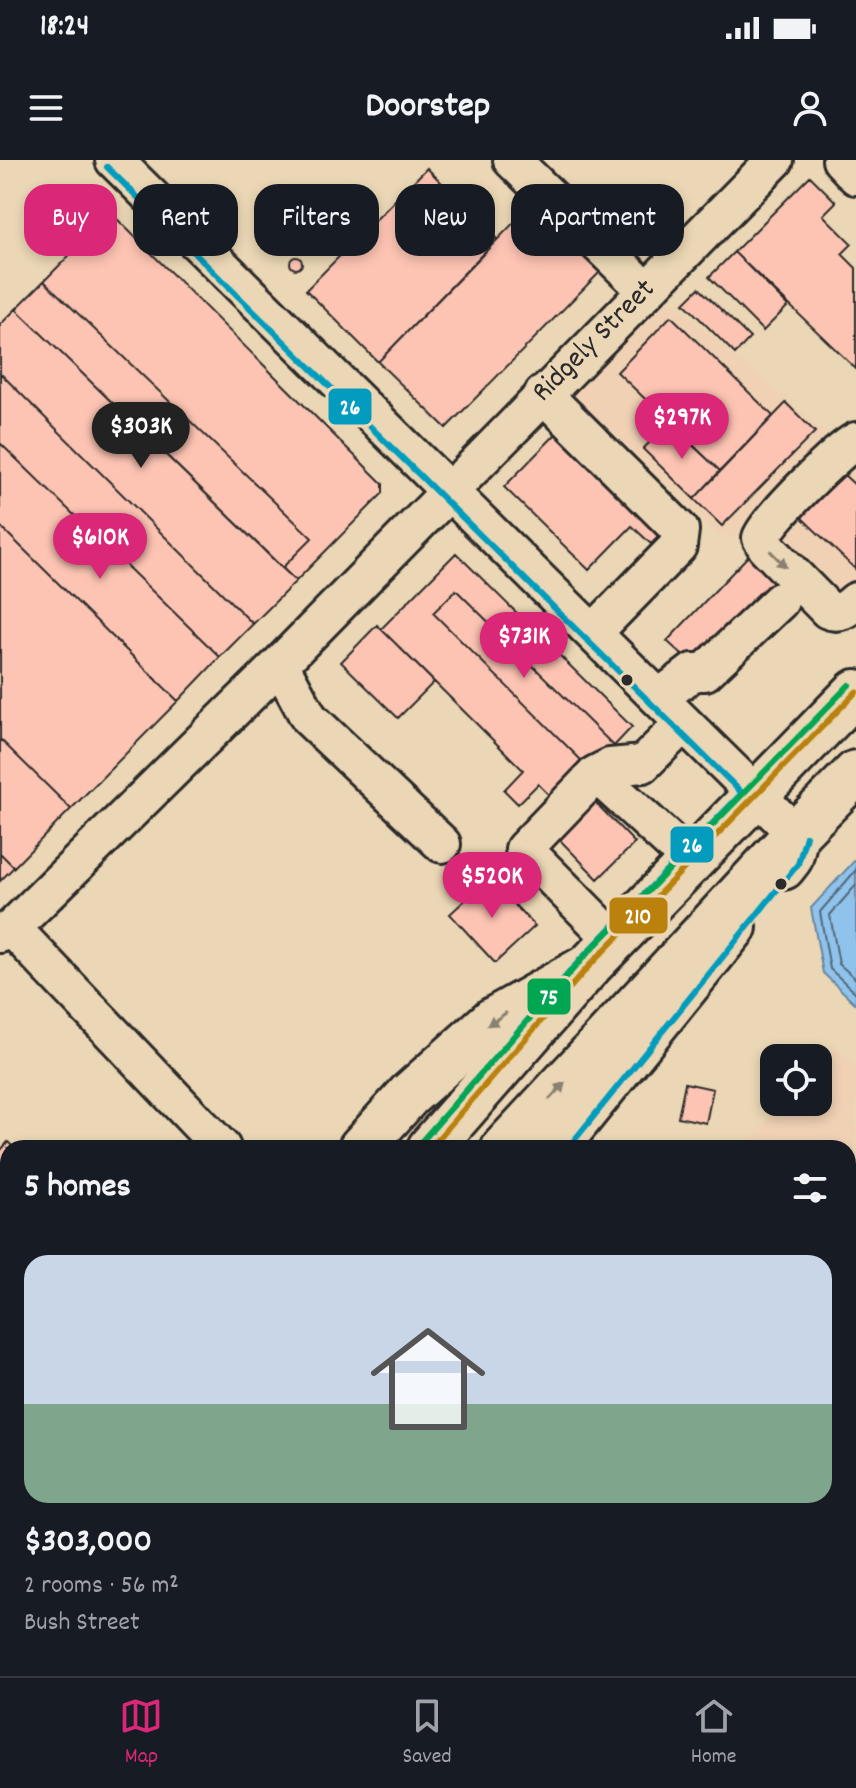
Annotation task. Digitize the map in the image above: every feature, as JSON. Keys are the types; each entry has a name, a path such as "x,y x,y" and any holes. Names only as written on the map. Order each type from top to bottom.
{"main road":[{"path":"437,1140 602,953 856,692"},
{"path":"511,1140 856,773"},
{"path":"561,1140 790,858 796,834"},
{"path":"368,1140 409,1095 493,1020 602,953"},
{"path":"417,1140 473,1097"}],"street":[{"path":"114,160 796,834"},
{"path":"512,160 646,290"},
{"name":"Ridgely Street","path":"6,931 280,664 775,160"},
{"path":"841,160 856,176"},
{"path":"543,394 680,530 678,546 593,633"},
{"path":"856,441 765,527 761,538 766,547 828,610 846,610 856,601"},
{"path":"602,953 524,849 596,774 610,767 643,764 693,672 705,672 780,601"},
{"path":"280,664 309,718 442,844"},
{"path":"596,774 691,861"},
{"path":"6,931 214,1140"}],"shaded area":[{"path":"661,293 832,438 856,415 856,580 819,612 740,538 717,534 567,390"},
{"path":"836,1047 856,1068 856,1140 750,1140 772,1116 832,1116 832,1051"}],"water":[{"path":"856,859 856,1004 823,973 811,908"}],"building":[{"path":"427,168 443,184 411,184"},
{"path":"810,176 836,202 823,215 852,244 842,254 856,268 856,369 734,252"},
{"path":"395,200 395,256 481,256 378,362 306,290 340,256 379,256 379,216"},
{"path":"117,219 133,235 133,256 154,256 383,484 383,493 296,581 282,568 312,538 44,281 69,256 117,256"},
{"path":"511,226 511,256 592,256 604,268 446,428 378,362 481,256 495,256 495,242"},
{"path":"734,252 788,306 763,331 709,277"},
{"path":"291,258 301,258 301,268 291,268"},
{"path":"44,281 312,538 282,568 16,309"},
{"path":"699,288 750,338 735,354 684,303"},
{"path":"16,309 296,581 253,624 0,373 0,325"},
{"path":"671,316 773,416 720,471 617,372"},
{"path":"0,373 253,624 220,657 0,443"},
{"path":"786,403 815,432 722,526 694,499"},
{"path":"669,423 720,471 694,499 643,449"},
{"path":"556,434 632,509 637,504 667,528 651,544 632,526 589,570 504,487"},
{"path":"0,443 220,657 178,701 0,526"},
{"path":"842,473 856,486 856,570 800,516"},
{"path":"0,526 178,701 71,809 0,739"},
{"path":"456,553 632,727 614,746 456,590 433,613 590,769 557,803 538,784 518,804 504,790 523,770 381,629"},
{"path":"751,553 778,579 694,666 667,641"},
{"path":"456,590 614,746 590,769 433,613"},
{"path":"377,625 434,682 398,718 341,662"},
{"path":"0,739 71,809 14,867 0,853"},
{"path":"591,798 635,843 598,879 554,834"},
{"path":"0,853 14,867 0,881"},
{"path":"489,878 535,926 495,963 450,914"},
{"path":"685,1083 713,1089 706,1123 678,1117"}],"transit line":[{"name":"26","path":"107,167 742,793 581,959 423,1140"},
{"name":"75","path":"423,1140 582,959 849,685"},
{"name":"210","path":"437,1140 589,966 856,692"},
{"name":"26","path":"574,1140 798,864 806,836"}]}
